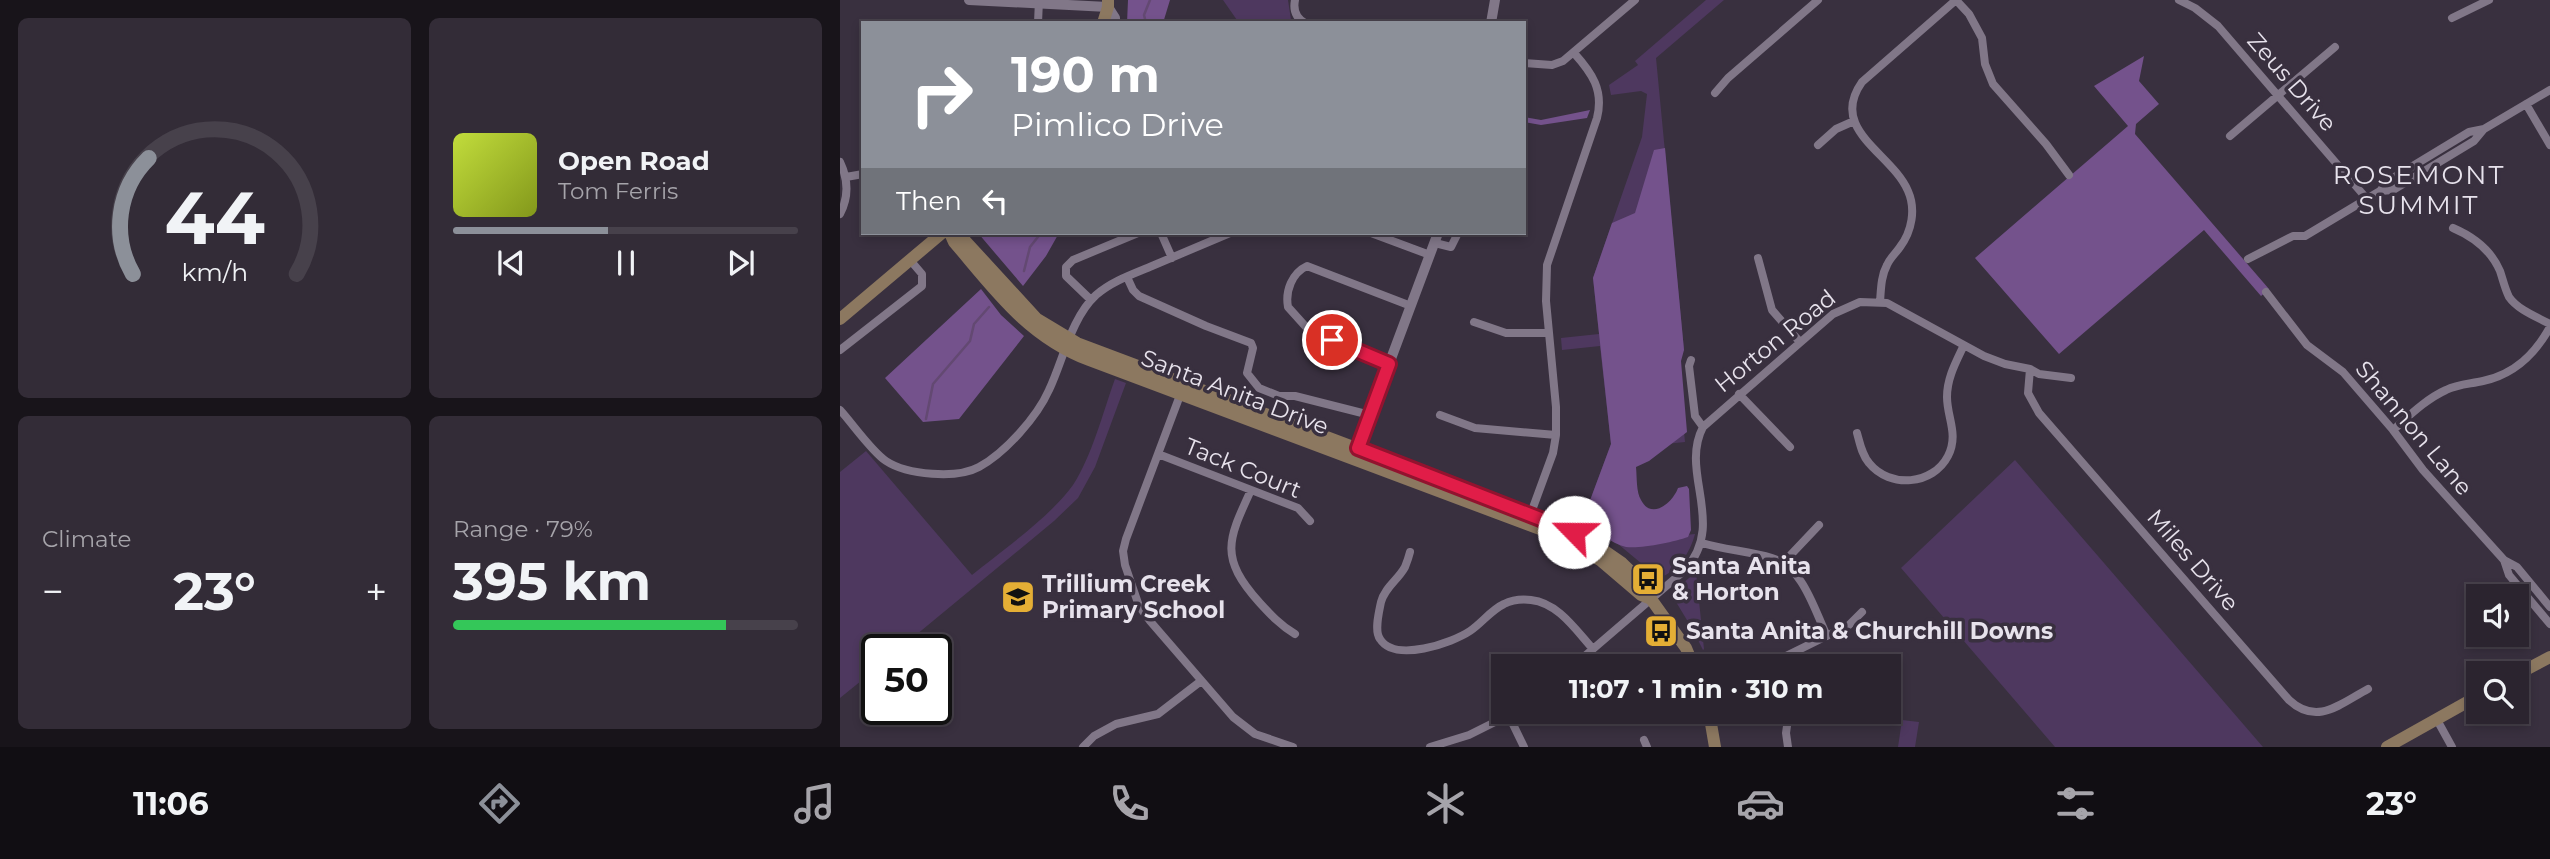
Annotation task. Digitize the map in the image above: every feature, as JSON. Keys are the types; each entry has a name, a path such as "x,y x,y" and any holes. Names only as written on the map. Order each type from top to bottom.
{"main road":[{"path":"1104,21 1108,4"},
{"path":"840,319 940,235"},
{"name":"Santa Anita Drive","path":"951,235 1012,310 1036,332 1356,453 1531,513 1593,542 1622,563 1649,589 1651,598 1670,622 1687,654"},
{"name":"Santa Anita Drive","path":"960,235 1026,309 1067,344"},
{"name":"Santa Anita Drive","path":"1356,453 1560,537 1600,560 1641,595 1651,598"},
{"path":"2529,668 2550,657"},
{"path":"2387,747 2466,702"},
{"path":"1711,724 1715,747"}],"street":[{"path":"969,0 1108,4 1115,21"},
{"path":"1295,0 1294,8 1303,21"},
{"path":"1491,21 1495,0"},
{"path":"1526,63 1552,65 1574,53 1634,0"},
{"path":"1715,93 1728,78 1818,0"},
{"path":"2069,175 2046,144 1993,84 1985,64 1982,38 1969,14 1956,0 1863,82 1853,100 1854,121 1902,181 1911,202 1911,225 1906,239 1884,271 1880,302 1896,307 1964,345 2005,364 2030,369 2039,374 2071,378"},
{"name":"Zeus Drive","path":"2179,0 2218,26 2367,199"},
{"path":"2452,18 2489,0"},
{"path":"1038,21 1039,2"},
{"path":"2230,136 2335,47"},
{"path":"1531,513 1553,453 1556,435 1545,281 1547,265 1600,108 1600,93 1595,80 1574,53"},
{"path":"2248,259 2280,241 2293,236 2305,236 2380,191 2393,190 2474,141 2484,129 2550,90"},
{"path":"2526,104 2550,145"},
{"path":"1818,145 1836,129 1854,121"},
{"path":"840,162 846,177 847,195 840,214"},
{"path":"846,177 861,174"},
{"path":"2393,430 2443,391 2457,385 2498,377 2519,365 2539,346 2550,326 2515,303 2507,294 2501,273 2490,254 2473,238 2453,228"},
{"path":"1091,300 1066,276 1066,267 1073,260 1133,235"},
{"path":"1162,235 1172,258"},
{"path":"840,410 884,460 900,468 925,473 956,474 978,467 1023,431 1049,391 1067,344 1091,300 1107,286 1225,235"},
{"path":"1376,235 1430,256"},
{"path":"1356,453 1437,238 1451,247 1457,235"},
{"path":"1758,258 1772,309 1799,341"},
{"path":"840,350 922,286 922,274 910,260"},
{"path":"1389,364 1306,327 1287,307 1289,288 1298,271 1307,266 1411,306"},
{"path":"1127,277 1139,296 1251,343 1253,348 1247,373 1259,388 1279,396 1295,396 1370,415"},
{"name":"Shannon Lane","path":"2266,292 2307,345 2343,372 2423,470 2504,560 2517,567 2550,607"},
{"name":"Horton Road","path":"1702,543 1697,444 1703,427 1799,341 1841,308 1860,302 1880,302"},
{"path":"1474,322 1506,332 1549,333"},
{"path":"1857,433 1867,461 1889,478 1913,480 1925,477 1937,469 1948,456 1953,440 1948,388 1951,372 1964,345"},
{"name":"Horton Road","path":"1691,360 1689,366 1695,416 1703,427"},
{"name":"Miles Drive","path":"2030,369 2028,393 2039,412 2293,704 2304,711 2319,713 2368,689"},
{"path":"1182,389 1123,551 1133,591 1144,613 1241,724 1267,739 1293,747"},
{"path":"1739,394 1790,447"},
{"path":"1440,415 1475,428 1556,435"},
{"name":"Tack Court","path":"1158,454 1298,508 1310,521"},
{"path":"1251,490 1232,533 1233,564 1244,585 1281,626 1295,634"},
{"path":"1783,563 1819,525"},
{"path":"1586,654 1685,570 1702,543 1773,558 1783,563 1800,580 1827,636"},
{"path":"1410,552 1405,568 1386,589 1381,601 1378,637 1388,646 1409,650 1442,644 1470,631 1502,605 1527,600 1542,602 1557,610 1592,649"},
{"name":"Shannon Lane","path":"2504,560 2509,575 2550,624"},
{"path":"1790,654 1849,625 1862,612"},
{"path":"1083,747 1094,736 1116,724 1158,714 1201,681"},
{"path":"2436,718 2452,747"},
{"path":"1430,747 1469,735 1492,724"},
{"path":"1516,724 1524,747"},
{"path":"1787,724 1788,747"}],"shaded area":[{"path":"1128,0 1170,0 1164,21 1127,21"},
{"path":"1223,0 1288,0 1289,21 1238,21"},
{"path":"1706,0 1724,0 1656,58 1684,350 1677,357 1685,442 1617,449 1626,541 1695,534 1682,560 1672,571 1659,578 1618,544 1582,522 1611,444 1600,346 1562,350 1561,338 1599,334 1593,278 1642,137 1647,94 1641,91 1611,95 1609,85 1638,65 1635,61"},
{"path":"2144,56 2139,81 2159,104 2136,124 2135,134 2269,289 2261,296 2204,230 2059,354 1975,258 2128,126 2094,86"},
{"path":"1590,110 1587,118 1541,125 1526,122 1526,117 1541,120"},
{"path":"1665,148 1684,350 1681,361 1687,432 1649,461 1636,467 1637,484 1641,500 1651,509 1662,507 1672,499 1678,488 1687,486 1691,530 1688,537 1675,541 1626,547 1609,540 1582,522 1611,444 1593,278 1612,223 1635,213 1654,150"},
{"path":"980,235 1058,235 1023,286"},
{"path":"981,289 1001,315 1024,336 959,419 923,422 885,378"},
{"path":"1115,379 1126,383 1095,467 1078,498 917,634 861,634 861,681 840,698 840,472 866,451 972,575 1040,520 1064,496 1080,473"},
{"path":"2015,460 2263,747 2055,747 1901,568"},
{"path":"1696,572 1703,650 1673,597 1675,590"},
{"path":"1902,720 1919,722 1915,747 1898,747"}],"waterway":[{"path":"1146,21 1144,15 1150,0"},
{"path":"1024,271 1030,247 1039,235"},
{"path":"926,419 933,384 970,341 974,324 989,307"}],"place":[{"name":"Santa Anita & Horton","path":"1648,579"},
{"name":"Trillium Creek Primary School","path":"1018,597"},
{"name":"Santa Anita & Churchill Downs","path":"1661,631"}],"district":[{"name":"ROSEMONT SUMMIT","path":"2419,190"}],"route":[{"path":"1332,340 1389,364 1358,448 1574,532"}]}
